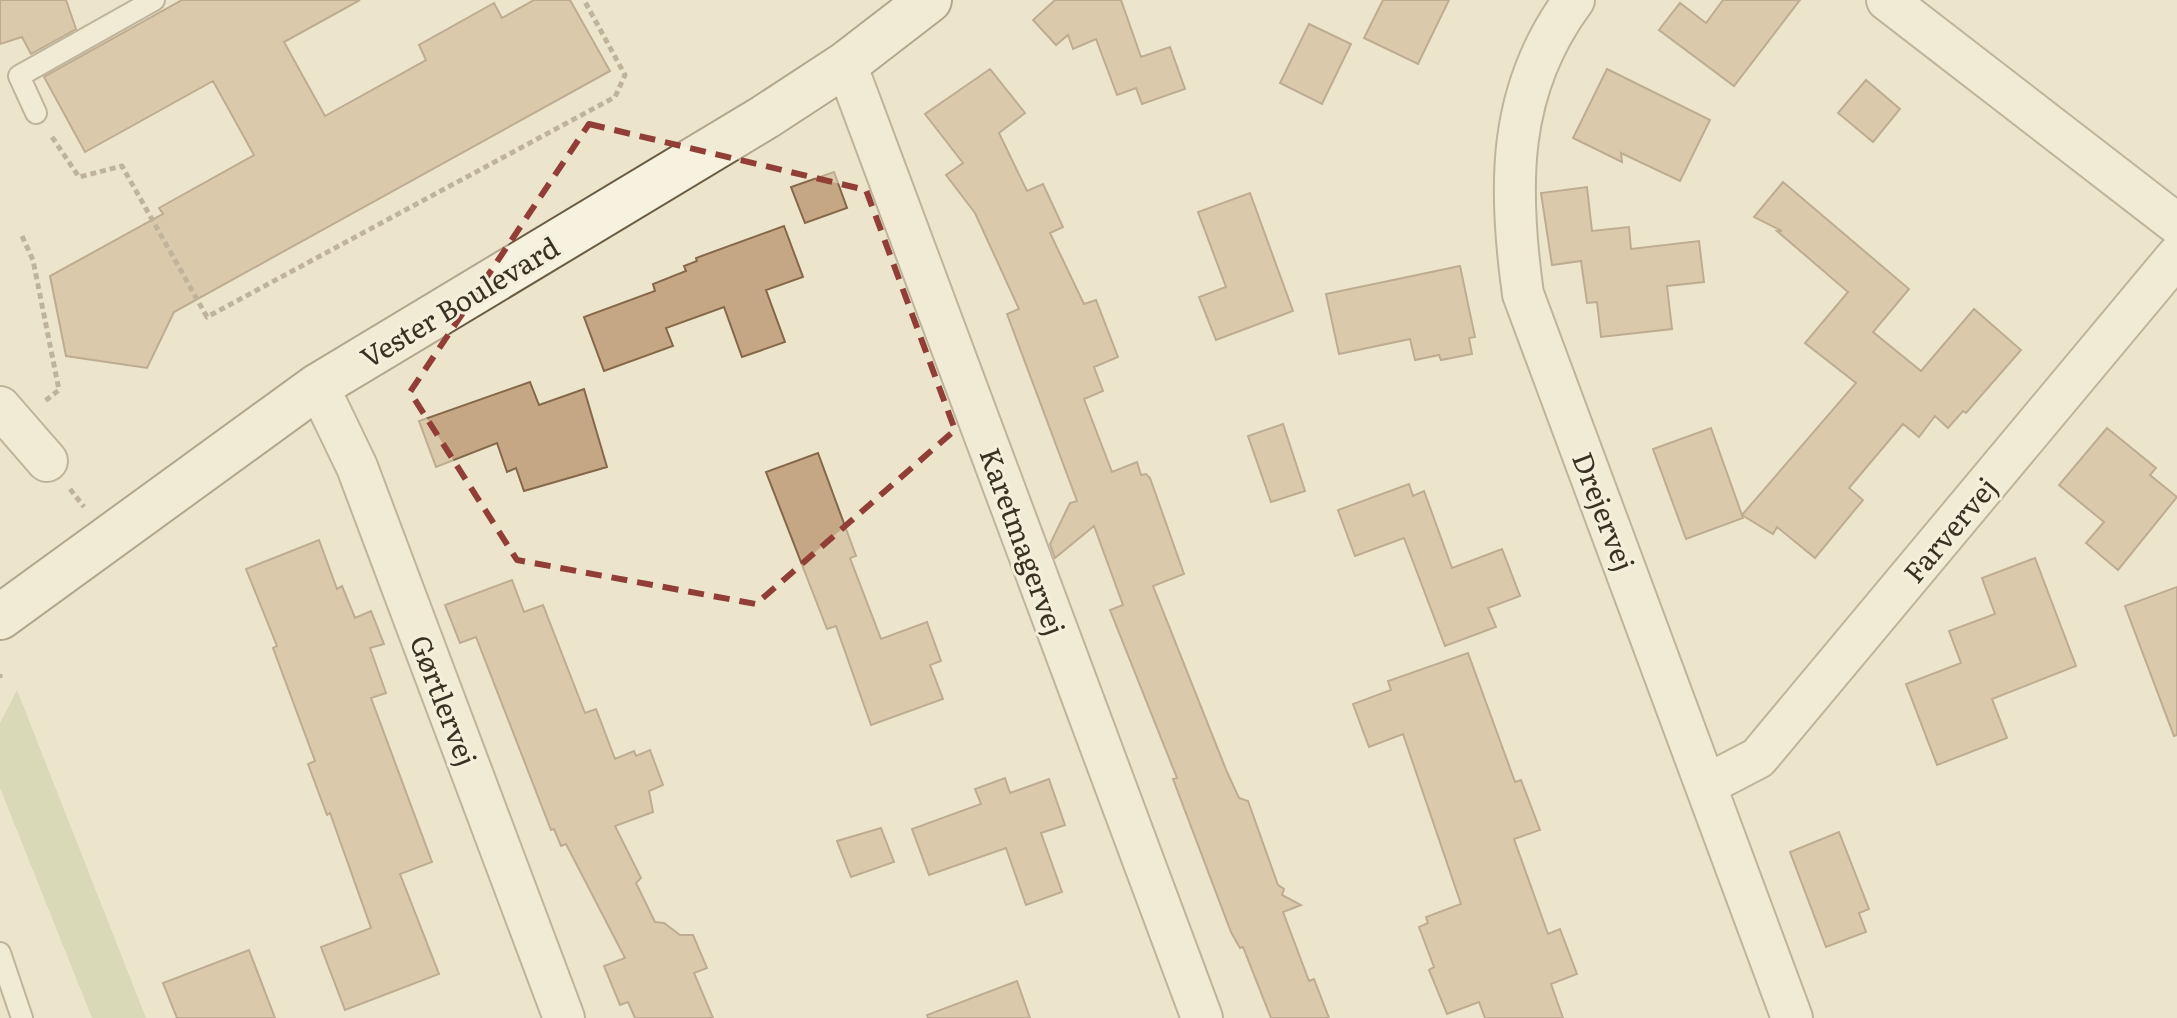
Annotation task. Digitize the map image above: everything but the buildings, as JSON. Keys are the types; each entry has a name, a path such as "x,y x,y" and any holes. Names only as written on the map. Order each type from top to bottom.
{"main road":[{"name":"Vester Boulevard","path":"0,617 318,386 846,64 929,0"}],"street":[{"name":"Drejervej","path":"1574,0 1553,29 1527,90 1513,159 1514,229 1523,294 1708,784 1792,1018"},
{"path":"1887,0 2177,224"},
{"name":"Karetmagervej","path":"846,64 1202,1018"},
{"name":"Farvervej","path":"1708,784 1758,758 2177,256"},
{"name":"Gørtlervej","path":"318,386 357,467 564,1018"},
{"path":"8,416 47,461"}],"lane":[{"path":"36,113 19,76 154,0"},
{"path":"0,953 22,1018"}],"path":[{"path":"36,113 79,177 122,166 207,317 615,97 625,75 584,0"},
{"path":"8,416 59,390 33,260 22,236"},
{"path":"47,461 109,537"}],"highlighted area":[{"path":"589,124 866,190 955,430 756,604 517,560 410,392"}],"green space":[{"path":"17,690 146,1018 92,1018 0,788 0,723"}]}
